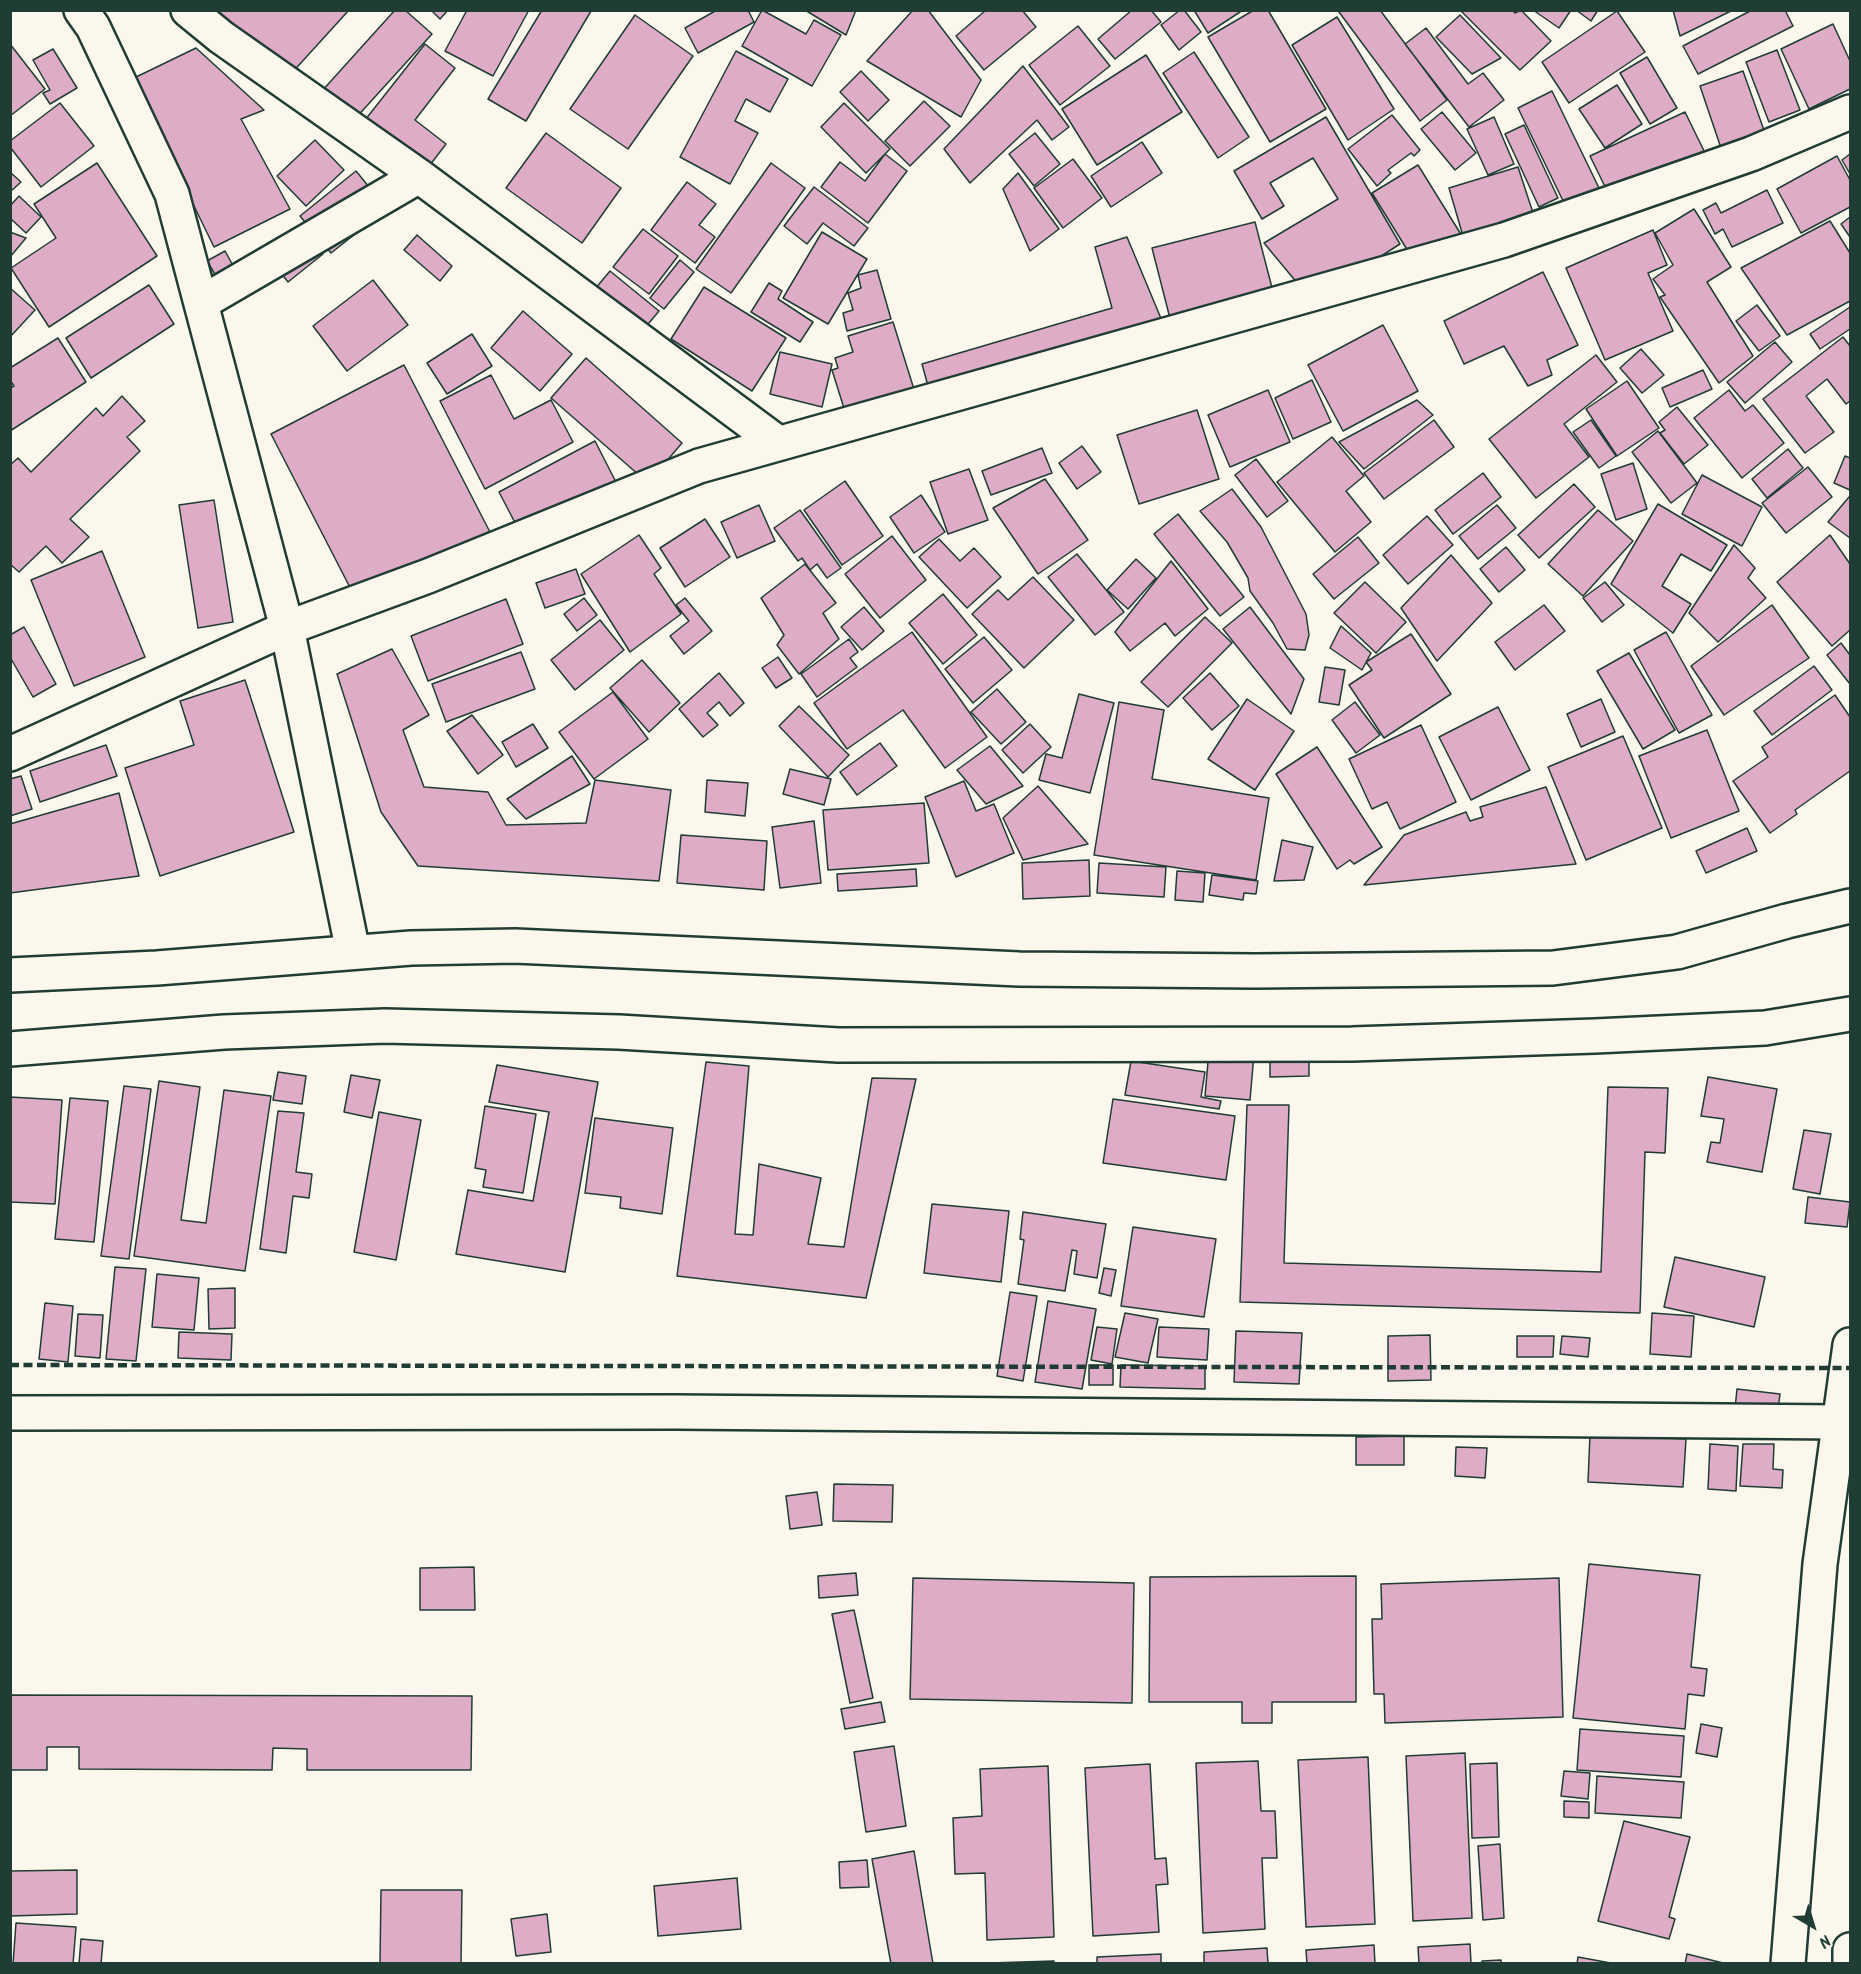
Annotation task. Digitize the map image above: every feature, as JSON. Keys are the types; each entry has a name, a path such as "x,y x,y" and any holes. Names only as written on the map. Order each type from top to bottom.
{"street":[{"path":"81,10 93,27 172,194 287,628 352,952"},
{"path":"188,10 221,37 419,176 778,443"},
{"path":"10,754 287,628 428,576 699,466 1504,240 1751,154 1851,112"},
{"path":"201,303 419,176"},
{"path":"10,975 158,968 411,948 515,946 1019,969 1255,971 1553,968 1677,952 1787,921 1851,906"},
{"path":"10,1049 224,1032 385,1026 619,1032 838,1045 1352,1044 1765,1028 1851,1014"},
{"path":"1788,1964 1820,1564 1851,1344"},
{"path":"10,1413 676,1412 1840,1422"},
{"path":"1850,1964 1851,1950"}],"building":[{"path":"215,10 349,10 289,76"},
{"path":"395,10 405,10 432,34 344,131 312,102"},
{"path":"431,10 448,10 440,19"},
{"path":"467,10 529,10 493,76 445,51"},
{"path":"542,10 591,11 526,121 488,99"},
{"path":"717,10 748,10 754,22 698,53 685,28"},
{"path":"762,10 806,34 814,20 841,35 812,86 742,46"},
{"path":"805,10 856,10 846,35"},
{"path":"913,10 928,10 981,80 961,117 867,61"},
{"path":"986,10 1022,10 1036,27 984,70 956,36"},
{"path":"1132,10 1151,10 1161,22 1115,59 1098,39"},
{"path":"1180,10 1184,10 1201,32 1179,50 1161,25"},
{"path":"1194,10 1243,10 1208,33"},
{"path":"1254,10 1268,10 1326,109 1270,142 1208,37"},
{"path":"1340,10 1380,10 1447,100 1420,121 1339,12"},
{"path":"1460,10 1513,10 1515,13 1521,10 1551,41 1520,70"},
{"path":"1533,10 1571,10 1559,28"},
{"path":"1576,10 1598,10 1591,21"},
{"path":"1673,10 1733,10 1680,36"},
{"path":"1752,10 1785,10 1793,26 1698,74 1683,46"},
{"path":"1617,11 1645,52 1569,103 1542,62"},
{"path":"635,15 693,56 628,149 570,109"},
{"path":"1460,15 1501,58 1472,74 1436,37"},
{"path":"1337,17 1394,109 1348,140 1292,45"},
{"path":"1833,24 1850,61 1850,89 1809,109 1781,49"},
{"path":"1078,26 1110,66 1060,105 1029,65"},
{"path":"1426,28 1468,84 1483,73 1504,100 1469,127 1405,44"},
{"path":"10,44 45,89 10,116"},
{"path":"425,44 455,68 415,120 446,144 417,182 354,134"},
{"path":"196,48 264,110 241,119 290,209 214,247 132,79"},
{"path":"53,49 77,88 50,104 43,93 50,90 33,60"},
{"path":"1777,50 1800,110 1769,122 1746,62"},
{"path":"736,51 788,79 770,112 746,99 735,121 758,133 730,184 680,157"},
{"path":"1194,52 1249,137 1218,158 1163,73"},
{"path":"1146,55 1182,112 1097,165 1062,109"},
{"path":"1647,57 1677,108 1650,124 1620,73"},
{"path":"1023,66 1069,127 1052,140 1037,120 970,183 944,149"},
{"path":"861,71 889,100 868,121 840,92"},
{"path":"1743,71 1766,136 1722,151 1700,86"},
{"path":"1617,85 1642,124 1605,148 1579,109"},
{"path":"1552,91 1600,190 1566,207 1518,108"},
{"path":"924,101 950,126 910,166 885,141"},
{"path":"60,103 94,146 41,187 10,147 10,141"},
{"path":"844,103 890,149 866,173 821,127"},
{"path":"1442,112 1476,153 1455,170 1421,129"},
{"path":"1685,112 1707,157 1612,201 1590,156"},
{"path":"1392,115 1420,150 1414,156 1411,153 1388,170 1391,173 1377,186 1348,149"},
{"path":"1326,117 1400,244 1328,290 1303,290 1264,243 1338,199 1313,158 1270,183 1284,206 1262,219 1234,171"},
{"path":"1494,117 1514,164 1488,175 1467,129"},
{"path":"1524,125 1558,198 1539,207 1505,134"},
{"path":"546,133 621,188 582,243 506,188"},
{"path":"1035,133 1060,164 1034,186 1009,154"},
{"path":"315,140 344,170 306,206 277,176"},
{"path":"1142,142 1162,173 1111,207 1091,176"},
{"path":"885,154 907,171 868,223 821,187 840,162 865,181"},
{"path":"1850,154 1850,174 1842,160"},
{"path":"1837,156 1850,180 1850,207 1801,233 1777,189"},
{"path":"1073,159 1102,198 1063,228 1034,188"},
{"path":"97,163 157,256 49,327 11,268 56,238 34,204"},
{"path":"771,163 805,188 731,293 696,269"},
{"path":"1418,165 1462,236 1416,264 1372,193"},
{"path":"1518,167 1536,222 1465,243 1449,188"},
{"path":"356,171 387,209 331,253 300,216"},
{"path":"10,172 21,182 10,192"},
{"path":"1018,173 1059,229 1030,251 1003,189"},
{"path":"687,182 716,204 699,225 715,237 695,263 651,230"},
{"path":"814,187 868,228 854,246 823,223 807,244 784,226"},
{"path":"1767,190 1783,223 1732,247 1723,229 1715,234 1703,210 1716,203 1721,213"},
{"path":"19,196 41,217 26,233 10,218 10,206"},
{"path":"1694,209 1731,267 1707,282 1753,356 1719,383 1660,297 1665,295 1653,279 1673,265 1655,233"},
{"path":"1850,217 1850,237 1841,224"},
{"path":"1830,221 1850,253 1850,301 1787,335 1741,268"},
{"path":"1255,222 1278,311 1175,338 1152,248"},
{"path":"301,226 323,254 288,282 266,254"},
{"path":"643,229 678,256 649,294 613,267"},
{"path":"1653,230 1667,265 1648,273 1673,331 1605,360 1566,268"},
{"path":"10,232 26,238 10,257"},
{"path":"822,232 867,259 828,324 783,298"},
{"path":"417,235 452,266 440,281 404,250"},
{"path":"1127,237 1170,340 934,408 922,364 1112,308 1095,247"},
{"path":"225,251 236,271 219,281 207,261"},
{"path":"680,260 694,272 664,309 650,298"},
{"path":"877,270 891,319 847,331 843,313 853,310 848,293 861,288 858,275"},
{"path":"610,271 659,311 644,329 595,289"},
{"path":"1543,272 1578,345 1547,360 1552,375 1528,386 1504,346 1464,364 1444,321"},
{"path":"373,280 408,325 347,371 313,326"},
{"path":"769,283 782,291 778,299 813,322 800,342 751,312"},
{"path":"149,285 174,324 91,378 66,338"},
{"path":"704,287 786,338 752,391 671,339"},
{"path":"10,288 35,310 10,337"},
{"path":"1757,305 1780,336 1759,351 1736,321"},
{"path":"1850,307 1850,329 1820,349 1810,334"},
{"path":"523,311 572,354 540,391 491,348"},
{"path":"893,322 917,399 848,421 832,370 838,368 835,358 853,352 848,336"},
{"path":"1383,325 1418,391 1343,431 1308,365"},
{"path":"472,334 492,366 447,394 427,363"},
{"path":"1843,337 1850,346 1850,401 1846,404 1827,379 1806,396 1834,432 1805,453 1763,399"},
{"path":"58,338 86,382 10,431 10,388 14,386 10,380 10,368"},
{"path":"1775,342 1792,362 1745,403 1727,382"},
{"path":"1641,349 1664,375 1642,393 1620,368"},
{"path":"780,352 832,364 822,407 770,394"},
{"path":"1596,355 1617,382 1564,424 1589,457 1536,498 1489,439"},
{"path":"586,358 682,443 648,483 551,398"},
{"path":"404,365 492,536 359,605 271,434"},
{"path":"1703,370 1712,389 1670,407 1662,388"},
{"path":"491,375 514,419 551,400 573,442 485,489 440,401"},
{"path":"1312,380 1331,422 1293,439 1275,398"},
{"path":"1627,381 1659,428 1617,456 1586,409"},
{"path":"1268,390 1290,442 1230,467 1208,415"},
{"path":"1729,390 1745,411 1753,405 1784,443 1742,478 1694,418"},
{"path":"122,396 145,421 127,437 140,451 70,519 89,537 62,563 46,546 19,572 10,564 10,465 18,458 31,472 96,408 103,416"},
{"path":"1417,400 1433,415 1364,469 1339,442"},
{"path":"1677,407 1708,445 1684,464 1660,433 1665,430 1659,422"},
{"path":"1197,410 1219,479 1139,504 1117,435"},
{"path":"1434,420 1454,447 1384,499 1364,473"},
{"path":"1591,420 1616,456 1599,468 1573,432"},
{"path":"1658,431 1697,483 1671,503 1632,452"},
{"path":"1332,437 1364,476 1346,491 1371,522 1335,552 1277,482"},
{"path":"595,441 620,490 524,540 499,492"},
{"path":"1082,446 1101,472 1077,489 1059,463"},
{"path":"1042,448 1052,473 991,495 982,471"},
{"path":"1788,449 1803,468 1767,498 1752,479"},
{"path":"1845,456 1850,458 1850,490 1834,483"},
{"path":"1256,459 1288,501 1267,517 1235,475"},
{"path":"1633,463 1647,509 1616,520 1601,474"},
{"path":"1808,467 1832,497 1786,533 1762,503"},
{"path":"969,469 988,520 948,534 930,482"},
{"path":"1483,473 1501,497 1453,534 1435,510"},
{"path":"1702,475 1762,507 1742,546 1682,514"},
{"path":"1045,479 1088,540 1038,574 993,508"},
{"path":"845,481 883,536 842,565 804,510"},
{"path":"1574,484 1595,507 1539,558 1518,535"},
{"path":"1232,489 1261,527 1306,614 1309,635 1305,650 1287,649 1273,623 1250,591 1248,578 1227,542 1200,511"},
{"path":"921,495 945,532 914,553 890,517"},
{"path":"1850,498 1850,538 1828,522"},
{"path":"214,500 233,622 198,628 179,505"},
{"path":"1658,504 1727,545 1711,571 1681,554 1662,586 1691,604 1673,633 1611,584"},
{"path":"759,505 775,541 737,558 721,522"},
{"path":"1497,505 1516,528 1478,559 1459,536"},
{"path":"800,510 841,568 827,578 817,564 810,570 802,558 798,561 774,528"},
{"path":"1598,510 1633,541 1583,596 1548,564"},
{"path":"1178,514 1244,597 1220,616 1154,534"},
{"path":"1427,516 1453,545 1408,584 1383,555"},
{"path":"705,519 730,557 685,587 660,548"},
{"path":"639,535 661,568 654,574 681,614 630,652 581,574"},
{"path":"1830,535 1850,564 1850,630 1832,646 1777,582"},
{"path":"892,536 926,580 880,618 845,574"},
{"path":"1358,537 1379,563 1334,599 1313,574"},
{"path":"939,539 960,561 974,548 1001,577 967,608 919,557"},
{"path":"1734,545 1755,568 1748,578 1766,598 1718,642 1689,613"},
{"path":"1506,547 1525,570 1499,592 1480,569"},
{"path":"102,551 145,657 74,686 31,580"},
{"path":"1077,554 1124,612 1095,635 1048,577"},
{"path":"1451,555 1492,603 1437,661 1401,608"},
{"path":"1136,559 1156,578 1128,609 1107,590"},
{"path":"1171,561 1208,609 1175,636 1165,623 1130,651 1115,632"},
{"path":"805,564 836,603 823,613 839,639 799,674 777,645 784,635 761,598"},
{"path":"576,569 585,594 545,608 536,583"},
{"path":"1033,577 1074,620 1024,668 972,614 998,590 1008,600"},
{"path":"1365,582 1406,622 1376,653 1334,613"},
{"path":"1605,582 1624,605 1602,622 1583,598"},
{"path":"943,594 977,635 943,664 909,623"},
{"path":"584,598 597,615 577,631 564,614"},
{"path":"685,598 712,631 684,654 670,636 689,621 676,605"},
{"path":"506,599 523,644 428,681 411,636"},
{"path":"1544,605 1565,631 1515,670 1495,642"},
{"path":"1772,605 1809,658 1724,715 1691,666"},
{"path":"864,607 884,631 862,650 841,627"},
{"path":"1250,607 1304,679 1291,714 1223,629"},
{"path":"1205,617 1232,643 1168,707 1141,682"},
{"path":"600,620 624,650 575,690 551,660"},
{"path":"1341,626 1371,653 1362,670 1330,648"},
{"path":"24,627 56,684 33,697 10,657 10,635"},
{"path":"912,632 987,737 945,768 903,710 847,749 814,703"},
{"path":"1666,632 1712,715 1679,733 1634,650"},
{"path":"1411,634 1451,694 1384,738 1349,685 1372,670 1366,662"},
{"path":"984,637 1012,670 973,703 945,669"},
{"path":"849,639 858,652 850,658 857,667 817,697 801,674"},
{"path":"1841,643 1850,655 1850,684 1827,655"},
{"path":"392,649 429,715 403,730 424,787 488,792 506,825 586,823 595,780 671,790 659,881 418,866 381,812 337,674"},
{"path":"521,652 535,689 446,722 432,684"},
{"path":"1629,653 1675,730 1643,749 1597,671"},
{"path":"778,657 792,678 776,688 762,668"},
{"path":"642,660 680,703 649,732 610,688"},
{"path":"1814,666 1832,690 1772,735 1754,711"},
{"path":"1325,667 1345,670 1339,705 1319,702"},
{"path":"719,673 744,703 730,716 719,702 707,713 718,725 703,737 679,709"},
{"path":"1210,673 1239,706 1212,730 1183,698"},
{"path":"245,680 294,832 160,876 125,768 194,745 180,701"},
{"path":"997,689 1026,722 1001,744 971,712"},
{"path":"613,692 648,739 594,779 559,732"},
{"path":"1079,694 1114,703 1090,793 1039,780 1046,754 1062,758"},
{"path":"1835,695 1850,717 1850,771 1795,810 1797,814 1770,833 1733,781 1768,757 1762,747"},
{"path":"1247,699 1294,731 1255,790 1208,759"},
{"path":"1601,699 1615,732 1581,747 1567,714"},
{"path":"1119,702 1164,710 1152,779 1269,798 1256,880 1094,855"},
{"path":"1355,702 1380,735 1356,753 1332,720"},
{"path":"799,706 849,755 828,777 779,726"},
{"path":"1498,707 1530,770 1471,800 1439,737"},
{"path":"472,715 503,755 478,774 447,731"},
{"path":"533,724 548,748 516,767 502,742"},
{"path":"1030,724 1051,747 1023,773 1002,750"},
{"path":"1421,725 1456,802 1400,829 1387,802 1372,809 1349,759"},
{"path":"1707,730 1739,811 1671,838 1639,756"},
{"path":"1623,736 1662,828 1586,860 1548,767"},
{"path":"880,743 897,766 857,795 840,772"},
{"path":"106,745 117,776 40,802 30,771"},
{"path":"990,746 1023,786 986,804 957,770"},
{"path":"1317,747 1382,847 1354,864 1350,860 1337,869 1276,774"},
{"path":"572,756 590,784 526,819 507,799"},
{"path":"790,769 831,779 824,805 783,794"},
{"path":"21,776 32,809 10,816 10,779"},
{"path":"707,780 748,783 745,816 705,812"},
{"path":"964,781 976,811 994,804 1014,853 956,877 925,797"},
{"path":"1038,786 1088,844 1023,860 1003,818"},
{"path":"1546,787 1576,864 1364,885 1404,835 1466,812 1470,821 1483,817 1480,807"},
{"path":"119,793 139,876 10,893 10,824"},
{"path":"924,803 929,863 828,870 823,810"},
{"path":"814,821 821,883 780,888 772,827"},
{"path":"1747,828 1757,851 1706,873 1696,851"},
{"path":"681,835 767,841 764,890 677,883"},
{"path":"1282,840 1313,847 1304,880 1274,881"},
{"path":"1089,860 1090,896 1023,899 1022,863"},
{"path":"1099,863 1166,867 1164,897 1097,893"},
{"path":"916,869 917,886 838,891 837,874"},
{"path":"1177,871 1205,873 1203,902 1175,900"},
{"path":"1212,875 1258,881 1256,894 1244,893 1243,900 1209,895"},
{"path":"1309,1049 1309,1076 1270,1077 1270,1050"},
{"path":"1209,1050 1254,1054 1250,1100 1205,1096"},
{"path":"1131,1061 1205,1072 1201,1097 1221,1101 1219,1109 1125,1095"},
{"path":"706,1062 749,1066 735,1234 753,1235 759,1164 821,1178 808,1244 844,1247 872,1078 916,1079 866,1298 677,1276"},
{"path":"497,1065 598,1082 565,1272 456,1254 468,1190 533,1201 549,1112 489,1102"},
{"path":"278,1072 306,1076 302,1104 273,1100"},
{"path":"351,1075 380,1080 372,1118 344,1112"},
{"path":"1708,1077 1777,1089 1762,1172 1707,1162 1711,1142 1720,1143 1724,1119 1701,1116"},
{"path":"159,1081 200,1087 181,1220 206,1223 224,1090 271,1096 245,1271 134,1256"},
{"path":"124,1086 151,1089 129,1259 101,1256"},
{"path":"1608,1087 1668,1088 1665,1153 1645,1152 1640,1313 1240,1302 1247,1105 1289,1105 1284,1263 1601,1272"},
{"path":"10,1097 62,1100 55,1204 10,1202"},
{"path":"70,1098 108,1101 94,1242 55,1239"},
{"path":"1113,1099 1235,1116 1226,1180 1103,1163"},
{"path":"485,1106 536,1114 523,1193 483,1187 486,1170 475,1168"},
{"path":"278,1111 304,1113 296,1172 312,1174 309,1198 293,1196 286,1253 260,1249"},
{"path":"379,1112 421,1120 396,1260 354,1252"},
{"path":"595,1118 673,1128 662,1214 620,1208 621,1197 585,1193"},
{"path":"1804,1130 1831,1134 1820,1194 1793,1189"},
{"path":"1808,1197 1850,1202 1847,1227 1805,1223"},
{"path":"932,1204 1009,1211 1001,1282 924,1273"},
{"path":"1023,1212 1106,1224 1097,1278 1074,1274 1077,1251 1072,1250 1065,1291 1018,1284 1024,1240 1020,1239"},
{"path":"1133,1227 1216,1239 1204,1317 1121,1306"},
{"path":"1675,1257 1765,1277 1754,1327 1664,1307"},
{"path":"115,1267 146,1269 136,1361 106,1359"},
{"path":"1104,1268 1116,1270 1111,1296 1099,1293"},
{"path":"157,1274 199,1278 194,1330 152,1327"},
{"path":"235,1288 235,1328 209,1329 208,1289"},
{"path":"1010,1292 1037,1296 1023,1381 997,1376"},
{"path":"1048,1301 1096,1309 1082,1389 1035,1382"},
{"path":"45,1303 73,1306 68,1362 39,1359"},
{"path":"1125,1313 1158,1319 1148,1363 1115,1357"},
{"path":"1652,1313 1694,1316 1691,1357 1650,1354"},
{"path":"78,1314 103,1315 100,1358 75,1356"},
{"path":"1097,1327 1117,1329 1112,1364 1091,1360"},
{"path":"1159,1327 1209,1329 1207,1360 1157,1357"},
{"path":"1236,1331 1302,1333 1299,1384 1234,1382"},
{"path":"179,1332 232,1334 231,1360 178,1358"},
{"path":"1430,1335 1431,1380 1388,1381 1388,1336"},
{"path":"1517,1336 1554,1336 1553,1357 1517,1357"},
{"path":"1562,1336 1590,1338 1588,1357 1560,1354"},
{"path":"1089,1365 1113,1365 1113,1385 1089,1385"},
{"path":"1121,1365 1205,1366 1205,1389 1120,1387"},
{"path":"1737,1389 1780,1394 1775,1433 1733,1428"},
{"path":"1590,1434 1686,1439 1683,1487 1588,1482"},
{"path":"1404,1436 1404,1465 1356,1465 1356,1437"},
{"path":"1710,1444 1738,1446 1736,1491 1708,1489"},
{"path":"1743,1444 1774,1444 1773,1469 1783,1470 1782,1488 1740,1486"},
{"path":"1456,1447 1487,1448 1485,1478 1455,1476"},
{"path":"834,1484 893,1485 892,1522 833,1521"},
{"path":"817,1492 822,1525 790,1529 786,1496"},
{"path":"1589,1564 1700,1575 1691,1667 1707,1669 1704,1696 1688,1694 1685,1729 1573,1718"},
{"path":"474,1567 475,1610 420,1610 420,1568"},
{"path":"856,1573 858,1595 819,1598 818,1576"},
{"path":"1356,1576 1356,1702 1272,1702 1272,1723 1242,1723 1242,1702 1149,1702 1150,1577"},
{"path":"913,1578 1134,1583 1132,1703 910,1699"},
{"path":"1559,1578 1563,1717 1385,1723 1384,1694 1374,1694 1372,1619 1382,1619 1381,1584"},
{"path":"854,1610 873,1698 850,1703 832,1614"},
{"path":"10,1695 472,1696 471,1770 307,1770 307,1749 273,1748 272,1770 79,1769 79,1747 47,1747 47,1770 10,1770"},
{"path":"881,1702 885,1722 845,1729 841,1709"},
{"path":"1701,1724 1722,1728 1717,1757 1696,1753"},
{"path":"1580,1729 1684,1736 1681,1777 1577,1770"},
{"path":"894,1746 906,1826 866,1832 854,1752"},
{"path":"1465,1753 1472,1918 1413,1921 1406,1756"},
{"path":"1368,1757 1375,1924 1306,1927 1298,1760"},
{"path":"1258,1761 1261,1811 1275,1811 1277,1858 1262,1858 1265,1929 1203,1933 1196,1763"},
{"path":"1497,1763 1499,1837 1472,1838 1470,1764"},
{"path":"1150,1764 1155,1859 1166,1858 1168,1884 1156,1885 1159,1932 1093,1936 1085,1768"},
{"path":"1048,1766 1054,1937 987,1940 985,1873 955,1874 953,1818 982,1816 980,1769"},
{"path":"1564,1771 1590,1773 1588,1799 1561,1796"},
{"path":"1597,1776 1684,1782 1681,1818 1595,1813"},
{"path":"1564,1801 1589,1802 1589,1818 1564,1817"},
{"path":"1624,1821 1690,1837 1669,1917 1675,1919 1669,1939 1598,1921"},
{"path":"1500,1844 1504,1918 1483,1920 1478,1846"},
{"path":"914,1851 933,1964 891,1964 872,1859"},
{"path":"867,1860 869,1887 840,1888 839,1862"},
{"path":"77,1870 77,1914 10,1916 10,1871"},
{"path":"737,1878 741,1929 658,1936 654,1886"},
{"path":"381,1890 462,1890 461,1964 380,1964"},
{"path":"547,1914 551,1952 516,1956 511,1919"},
{"path":"16,1923 76,1927 73,1964 13,1964"},
{"path":"81,1939 103,1941 101,1964 79,1964"},
{"path":"1470,1944 1471,1964 1419,1964 1418,1947"},
{"path":"1374,1945 1375,1964 1307,1964 1306,1950"},
{"path":"1267,1948 1268,1964 1204,1964 1204,1952"},
{"path":"1161,1954 1161,1964 1097,1964 1097,1957"},
{"path":"1687,1954 1723,1963 1723,1964 1685,1964"},
{"path":"1578,1957 1616,1964 1577,1964"},
{"path":"1501,1960 1501,1964 1482,1964 1482,1961"},
{"path":"1054,1961 1054,1964 989,1963"}],"railway":[{"path":"10,1365 1850,1368"}]}
